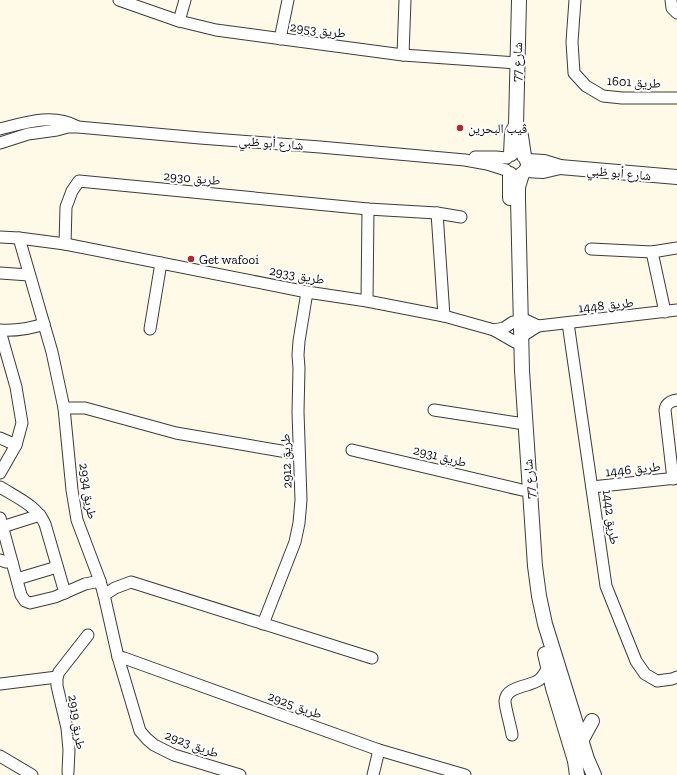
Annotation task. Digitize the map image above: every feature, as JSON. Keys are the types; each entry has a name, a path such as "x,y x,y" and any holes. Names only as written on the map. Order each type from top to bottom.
{"street":[{"name":"طريق 2953","path":"119,0 180,21 216,30 403,55 517,63"},
{"path":"180,21 185,0"},
{"path":"280,39 288,0"},
{"path":"403,55 405,0"},
{"name":"شارع 77","path":"520,0 516,125 521,136 517,165 510,265 522,378 532,536 539,596 545,624 589,766 594,775"},
{"name":"طريق 1601","path":"575,0 572,42 574,73 586,86 603,96 622,98 677,98"},
{"path":"671,0 672,8 677,13"},
{"name":"شارع أبو ظبي","path":"0,129 44,120 68,122 78,127"},
{"name":"شارع أبو ظبي","path":"0,143 28,134 68,127 78,127 465,160 487,164 517,165 543,171 560,167 677,177"},
{"name":"طريق 2930","path":"65,244 66,207 72,190 79,181 368,209 437,213 461,217"},
{"path":"368,209 368,300"},
{"path":"437,213 444,316"},
{"name":"طريق 2933","path":"0,237 65,244 307,292 368,300 444,316 494,330 518,339"},
{"name":"طريق 2934","path":"19,238 52,352 64,408 72,490 77,520 100,581 118,657 140,731"},
{"path":"591,249 652,252 677,248"},
{"path":"652,252 665,312"},
{"path":"150,330 161,263"},
{"path":"0,273 29,275"},
{"name":"طريق 2912","path":"264,624 295,542 299,523 301,500 298,355 307,292"},
{"name":"طريق 1448","path":"518,339 538,326 677,310"},
{"path":"494,330 504,328 517,320 538,326"},
{"name":"طريق 1442","path":"568,323 606,586 636,661 645,674 657,681 677,677"},
{"path":"0,473 16,445 22,423 16,387 0,330 18,330 44,324"},
{"name":"شارع 77","path":"518,339 518,423 527,567 531,598 553,688 575,761 577,775"},
{"path":"675,479 665,406 669,402 677,400"},
{"path":"64,408 85,408 176,433 299,454"},
{"path":"434,410 518,423"},
{"path":"0,438 16,445"},
{"name":"طريق 2931","path":"352,450 522,490"},
{"name":"طريق 1446","path":"592,487 675,479"},
{"path":"0,487 30,506 40,515 45,524 65,593"},
{"path":"40,515 1,523 23,598 30,603 55,597 85,584 100,581"},
{"path":"0,560 12,562"},
{"path":"17,579 57,567"},
{"path":"104,595 114,588 131,582 372,658"},
{"path":"0,684 57,677 59,672 88,635"},
{"name":"طريق 2925","path":"118,657 380,750 465,775"},
{"path":"512,735 505,703 506,696 512,690 538,680 548,667"},
{"name":"طريق 2919","path":"57,677 57,686 67,728 69,750 68,772"},
{"path":"538,680 553,688"},
{"path":"581,741 592,721"},
{"name":"طريق 2923","path":"140,731 154,746 174,755 240,775"},
{"path":"373,775 380,750"},
{"path":"0,756 32,775"}],"place":[{"name":"ڤيب البحرين","path":"460,128"},
{"name":"Get wafooi","path":"191,259"}]}
